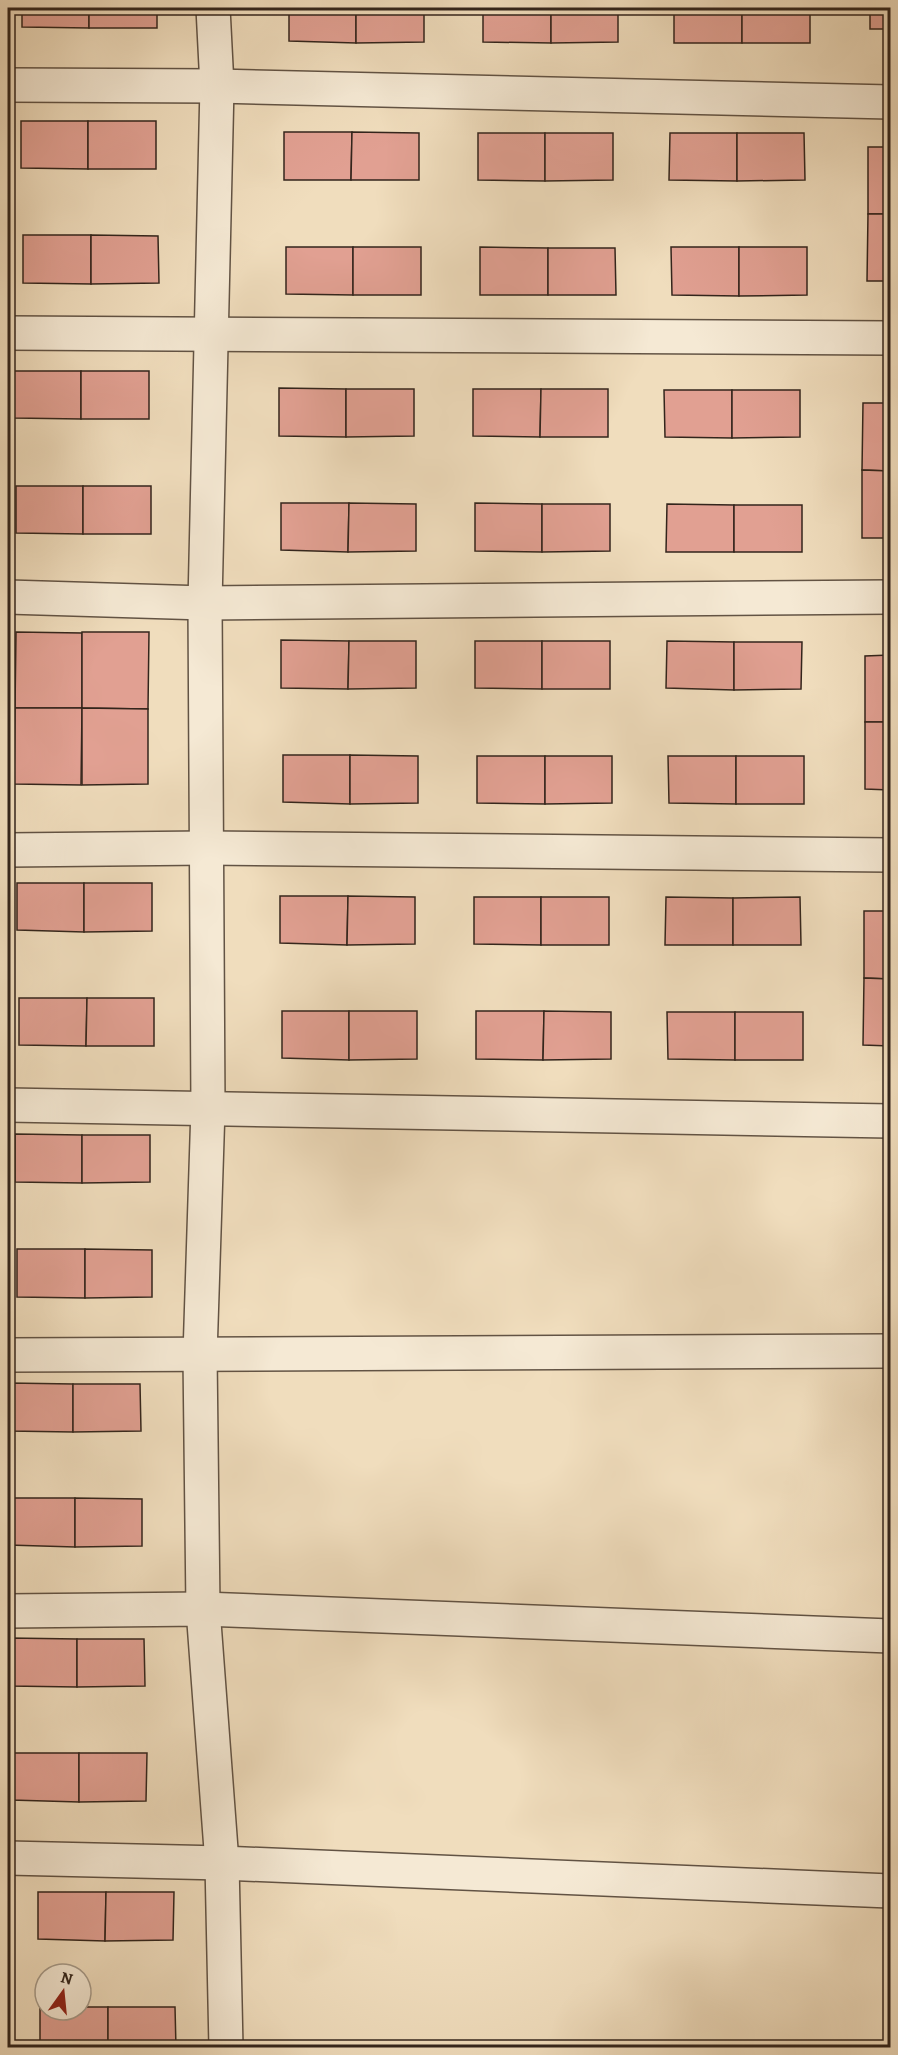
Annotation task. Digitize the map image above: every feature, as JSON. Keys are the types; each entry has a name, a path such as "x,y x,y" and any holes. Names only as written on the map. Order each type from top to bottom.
{"street":[{"path":"213,8 217,86 205,603 208,1108 200,1355 203,1609 222,1863 226,2048"},
{"path":"8,85 217,86 891,102"},
{"path":"8,333 212,336 891,338"},
{"path":"8,597 205,603 891,597"},
{"path":"8,850 207,848 891,855"},
{"path":"8,1105 891,1121"},
{"path":"8,1355 891,1351"},
{"path":"8,1611 203,1609 891,1636"},
{"path":"8,1858 222,1863 891,1891"}],"building":[{"path":"22,8 89,8 89,28 22,27"},
{"path":"89,8 157,8 157,28 89,28"},
{"path":"289,8 356,8 356,43 289,41"},
{"path":"356,8 424,8 424,42 356,43"},
{"path":"483,8 551,8 551,43 483,42"},
{"path":"551,8 618,8 618,42 551,43"},
{"path":"674,8 742,8 742,43 674,43"},
{"path":"742,8 810,8 810,43 742,43"},
{"path":"870,8 890,8 890,29 870,29"},
{"path":"21,121 88,121 88,169 21,168"},
{"path":"88,121 156,121 156,169 88,169"},
{"path":"284,132 352,132 351,180 284,180"},
{"path":"352,132 419,133 419,180 351,180"},
{"path":"478,133 545,133 545,181 478,180"},
{"path":"545,133 613,133 613,180 545,181"},
{"path":"670,133 737,133 737,181 669,180"},
{"path":"737,133 804,133 805,180 737,181"},
{"path":"868,147 890,147 890,214 868,214"},
{"path":"868,214 890,214 890,281 867,281"},
{"path":"23,235 91,235 91,284 23,283"},
{"path":"91,235 158,236 159,283 91,284"},
{"path":"286,247 353,247 353,295 286,294"},
{"path":"353,247 421,247 421,295 353,295"},
{"path":"480,247 548,248 548,295 480,295"},
{"path":"671,247 739,247 739,296 672,295"},
{"path":"739,247 807,247 807,295 739,296"},
{"path":"548,248 615,248 616,295 548,295"},
{"path":"14,371 81,371 81,419 14,418"},
{"path":"81,371 149,371 149,419 81,419"},
{"path":"279,388 346,389 346,437 279,436"},
{"path":"346,389 414,389 414,436 346,437"},
{"path":"473,389 541,389 540,437 473,436"},
{"path":"541,389 608,389 608,437 540,437"},
{"path":"664,390 732,390 732,438 665,437"},
{"path":"732,390 800,390 800,437 732,438"},
{"path":"863,403 890,403 890,471 862,470"},
{"path":"862,470 890,471 890,538 862,538"},
{"path":"16,486 83,486 83,534 16,533"},
{"path":"83,486 151,486 151,534 83,534"},
{"path":"281,503 349,503 348,552 281,550"},
{"path":"349,503 416,504 416,551 348,552"},
{"path":"475,503 542,504 542,552 475,551"},
{"path":"542,504 610,504 610,551 542,552"},
{"path":"667,504 734,505 734,552 666,552"},
{"path":"734,505 802,505 802,552 734,552"},
{"path":"16,632 82,633 82,708 15,708"},
{"path":"82,632 149,632 148,709 82,708"},
{"path":"281,640 349,641 348,689 281,688"},
{"path":"349,641 416,641 416,688 348,689"},
{"path":"475,641 542,641 542,689 475,688"},
{"path":"542,641 610,641 610,689 542,689"},
{"path":"667,641 734,642 734,690 666,688"},
{"path":"734,642 802,642 801,689 734,690"},
{"path":"890,655 890,722 865,722 865,656"},
{"path":"15,708 82,708 81,785 14,784"},
{"path":"82,708 148,709 148,784 82,785"},
{"path":"865,722 890,722 890,790 865,789"},
{"path":"283,755 350,755 350,804 283,802"},
{"path":"350,755 418,756 418,803 350,804"},
{"path":"477,756 545,756 545,804 477,803"},
{"path":"545,756 612,756 612,803 545,804"},
{"path":"668,756 736,756 736,804 669,803"},
{"path":"736,756 804,756 804,804 736,804"},
{"path":"17,883 84,883 84,932 17,930"},
{"path":"84,883 152,883 152,931 84,932"},
{"path":"280,896 348,896 347,945 280,943"},
{"path":"348,896 415,897 415,944 347,945"},
{"path":"474,897 541,897 541,945 474,944"},
{"path":"541,897 609,897 609,945 541,945"},
{"path":"666,897 733,898 733,945 665,945"},
{"path":"800,897 801,945 733,945 733,898"},
{"path":"864,911 890,911 890,979 864,978"},
{"path":"864,978 890,979 890,1046 863,1045"},
{"path":"19,998 87,998 86,1046 19,1045"},
{"path":"87,998 154,998 154,1046 86,1046"},
{"path":"282,1011 349,1011 349,1060 282,1058"},
{"path":"349,1011 417,1011 417,1059 349,1060"},
{"path":"476,1011 544,1011 543,1060 476,1059"},
{"path":"544,1011 611,1012 611,1059 543,1060"},
{"path":"667,1012 735,1012 735,1060 668,1059"},
{"path":"735,1012 803,1012 803,1060 735,1060"},
{"path":"15,1134 82,1135 82,1183 15,1182"},
{"path":"82,1135 150,1135 150,1182 82,1183"},
{"path":"17,1249 85,1249 85,1298 17,1297"},
{"path":"85,1249 152,1250 152,1297 85,1298"},
{"path":"8,1383 73,1384 73,1432 8,1431"},
{"path":"73,1384 140,1384 141,1431 73,1432"},
{"path":"8,1498 75,1498 75,1547 8,1545"},
{"path":"75,1498 142,1499 142,1546 75,1547"},
{"path":"9,1638 77,1639 77,1687 9,1686"},
{"path":"77,1639 144,1639 145,1686 77,1687"},
{"path":"12,1753 79,1753 79,1802 11,1800"},
{"path":"79,1753 147,1753 146,1801 79,1802"},
{"path":"38,1892 106,1892 105,1941 38,1939"},
{"path":"106,1892 174,1892 173,1940 105,1941"},
{"path":"93,2007 108,2007 108,2048 40,2048 40,2022 93,2022"},
{"path":"108,2007 175,2007 176,2048 108,2048"}]}
